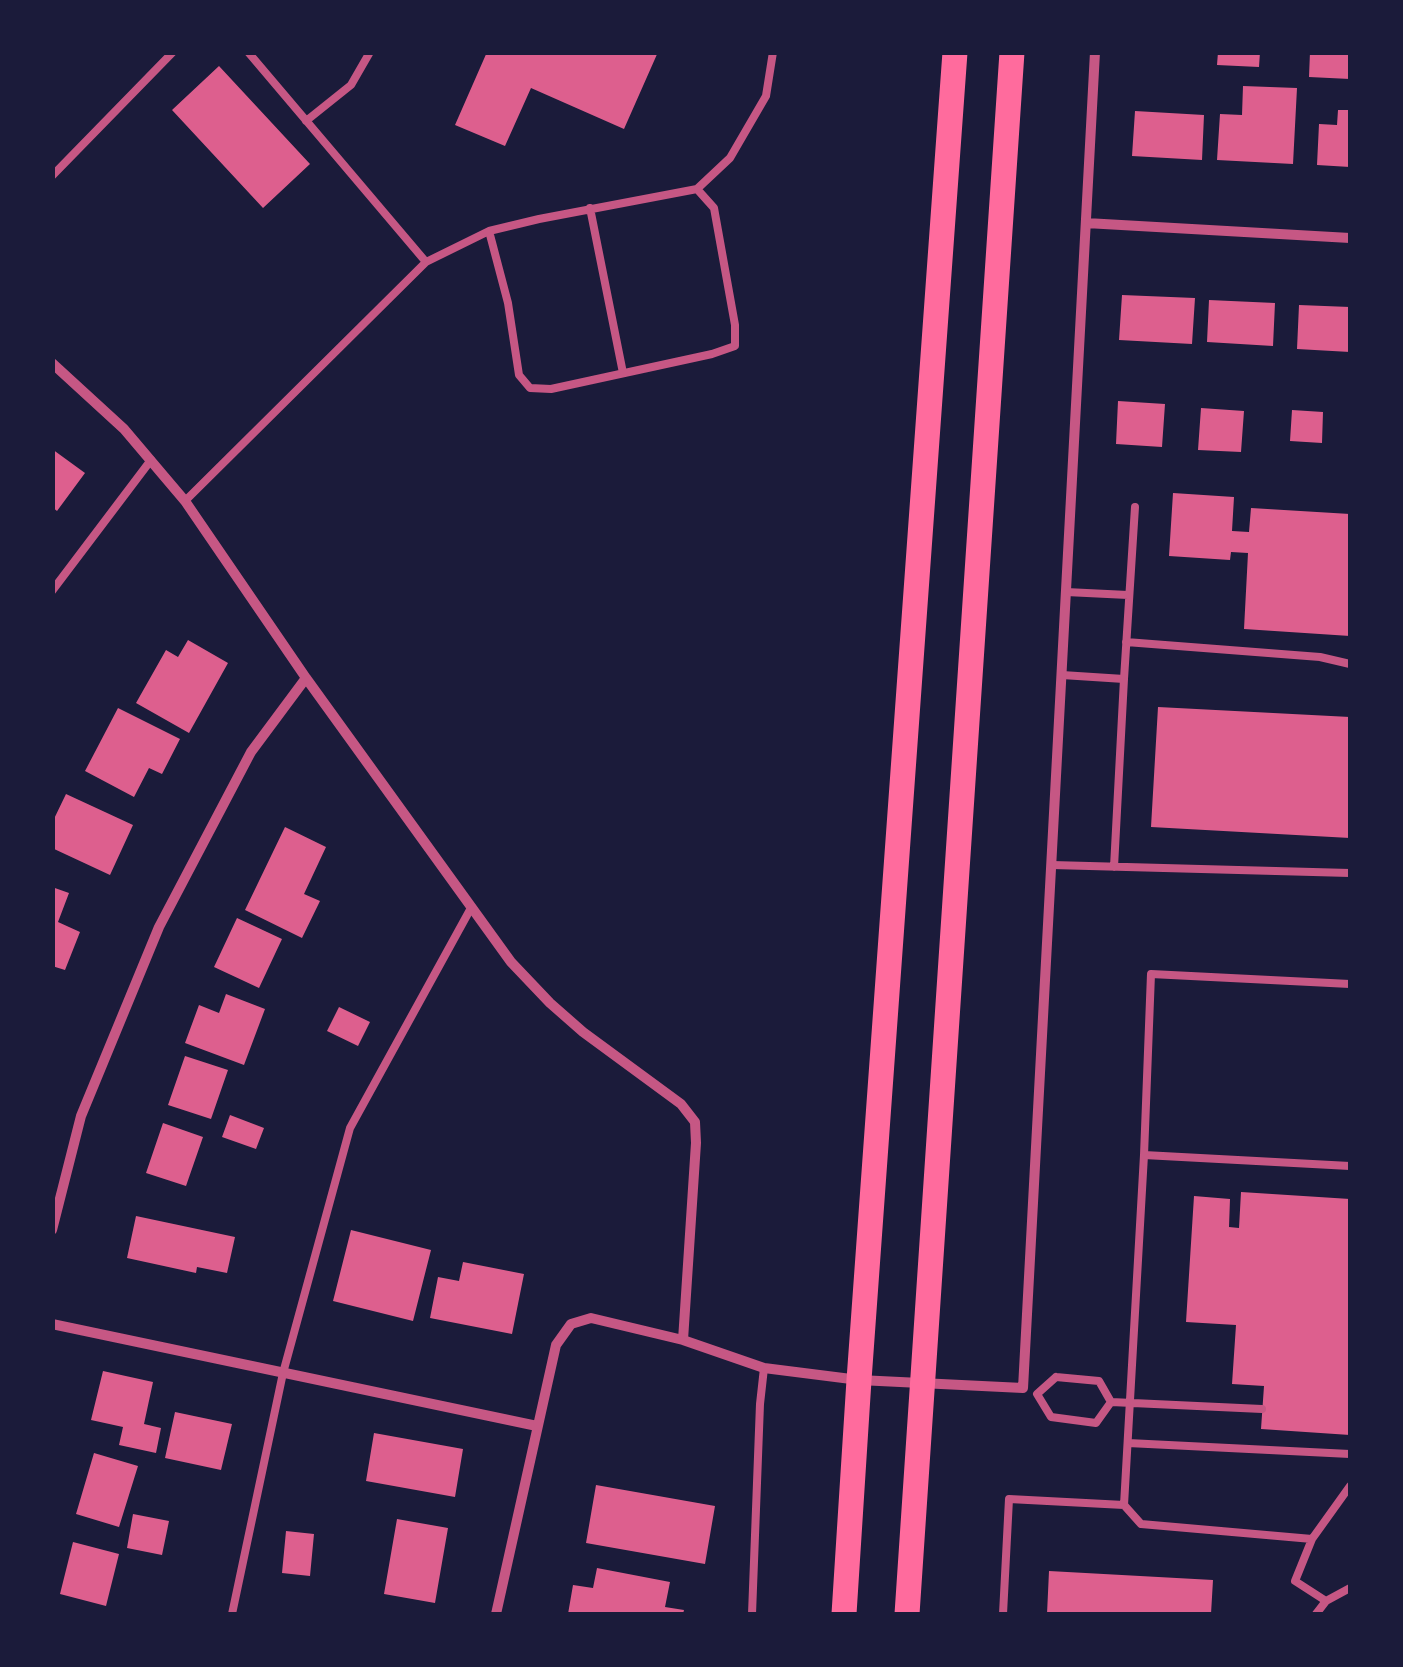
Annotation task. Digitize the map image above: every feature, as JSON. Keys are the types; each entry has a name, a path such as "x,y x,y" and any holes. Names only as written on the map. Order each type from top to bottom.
{"main road":[{"path":"844,1614 955,52"},
{"path":"906,1614 1012,52"}],"street":[{"path":"496,1614 556,1344 571,1324 592,1318 683,1340 764,1368 859,1380 1024,1388 1096,52"},
{"path":"1086,223 1350,238"},
{"path":"52,363 100,406 185,501 306,678 511,962 550,1003 681,1104 695,1122 683,1340"},
{"path":"52,1230 82,1116 159,927 251,752 306,678"},
{"path":"52,1324 537,1426"}],"lane":[{"path":"52,176 173,52"},
{"path":"248,52 426,262"},
{"path":"306,121 351,85 370,52"},
{"path":"185,501 426,262 489,231 697,189 730,158 766,96 773,52"},
{"path":"489,231 508,303 520,374 530,388 551,389 735,346 735,325 714,208 697,189"},
{"path":"590,208 624,373"},
{"path":"52,591 152,460"},
{"path":"1114,868 1135,507"},
{"path":"1066,592 1128,595"},
{"path":"1126,642 1320,657 1350,664"},
{"path":"1062,675 1124,679"},
{"path":"1052,865 1350,873"},
{"path":"232,1614 283,1373 350,1128 471,908"},
{"path":"1124,1505 1151,974 1350,984"},
{"path":"1144,1156 1350,1166"},
{"path":"752,1614 764,1368"},
{"path":"1037,1394 1056,1377 1099,1381 1111,1402"},
{"path":"1024,1388 1037,1394 1051,1417 1096,1423 1111,1402"},
{"path":"1111,1402 1262,1409"},
{"path":"1128,1443 1350,1454"},
{"path":"1326,1601 1296,1581 1312,1539 1350,1486"},
{"path":"1003,1614 1009,1498 1124,1505 1141,1524 1312,1539"},
{"path":"1316,1614 1326,1601 1350,1588"}],"building":[{"path":"487,52 658,52 624,129 531,88 505,146 455,125"},
{"path":"1218,52 1260,52 1259,67 1217,65"},
{"path":"1310,52 1350,52 1350,79 1309,77"},
{"path":"219,66 310,164 263,208 172,110"},
{"path":"1243,86 1297,88 1293,164 1217,160 1220,114 1242,115"},
{"path":"1338,110 1350,110 1350,167 1317,165 1319,124 1337,125"},
{"path":"1135,111 1204,115 1202,160 1132,156"},
{"path":"1122,295 1195,298 1192,344 1119,340"},
{"path":"1209,300 1275,303 1273,346 1207,342"},
{"path":"1299,305 1350,307 1350,352 1297,349"},
{"path":"1118,401 1165,404 1162,447 1116,444"},
{"path":"1201,408 1244,411 1241,452 1198,450"},
{"path":"1292,410 1323,412 1322,443 1290,441"},
{"path":"52,449 85,473 57,511 52,507"},
{"path":"1173,493 1234,497 1232,531 1249,532 1251,508 1350,514 1350,636 1244,629 1248,553 1231,552 1230,560 1169,556"},
{"path":"188,640 228,663 189,733 136,703 166,650 178,657"},
{"path":"1158,707 1350,717 1350,838 1151,827"},
{"path":"118,708 180,739 162,774 149,768 134,797 85,771"},
{"path":"66,794 133,825 110,875 52,848 52,823"},
{"path":"285,827 326,847 304,894 320,901 302,938 245,910"},
{"path":"52,887 69,893 58,922 80,932 65,970 52,966"},
{"path":"237,918 282,939 259,988 214,967"},
{"path":"226,994 265,1009 244,1065 185,1043 199,1005 219,1013"},
{"path":"339,1007 370,1022 358,1046 327,1031"},
{"path":"185,1056 228,1070 211,1119 168,1105"},
{"path":"230,1115 264,1128 256,1149 222,1137"},
{"path":"163,1123 203,1137 186,1186 146,1173"},
{"path":"1241,1192 1350,1199 1350,1435 1261,1429 1264,1386 1232,1384 1236,1325 1186,1322 1194,1196 1230,1199 1229,1227 1239,1228"},
{"path":"136,1216 235,1237 227,1273 197,1267 196,1273 127,1258"},
{"path":"351,1230 431,1250 413,1321 333,1301"},
{"path":"463,1262 524,1274 512,1334 430,1318 438,1277 459,1281"},
{"path":"103,1371 153,1382 144,1424 161,1428 156,1453 119,1445 123,1427 91,1420"},
{"path":"175,1412 232,1424 221,1470 165,1458"},
{"path":"374,1433 463,1449 455,1497 366,1481"},
{"path":"94,1453 138,1466 119,1527 76,1514"},
{"path":"596,1485 715,1506 705,1564 586,1543"},
{"path":"133,1514 169,1521 162,1555 127,1548"},
{"path":"397,1519 448,1528 435,1603 384,1594"},
{"path":"286,1531 314,1534 310,1576 282,1573"},
{"path":"73,1542 119,1554 106,1606 60,1594"},
{"path":"597,1568 670,1582 665,1607 684,1610 683,1614 568,1614 573,1585 593,1588"},
{"path":"1049,1571 1213,1580 1211,1614 1047,1614"}]}
